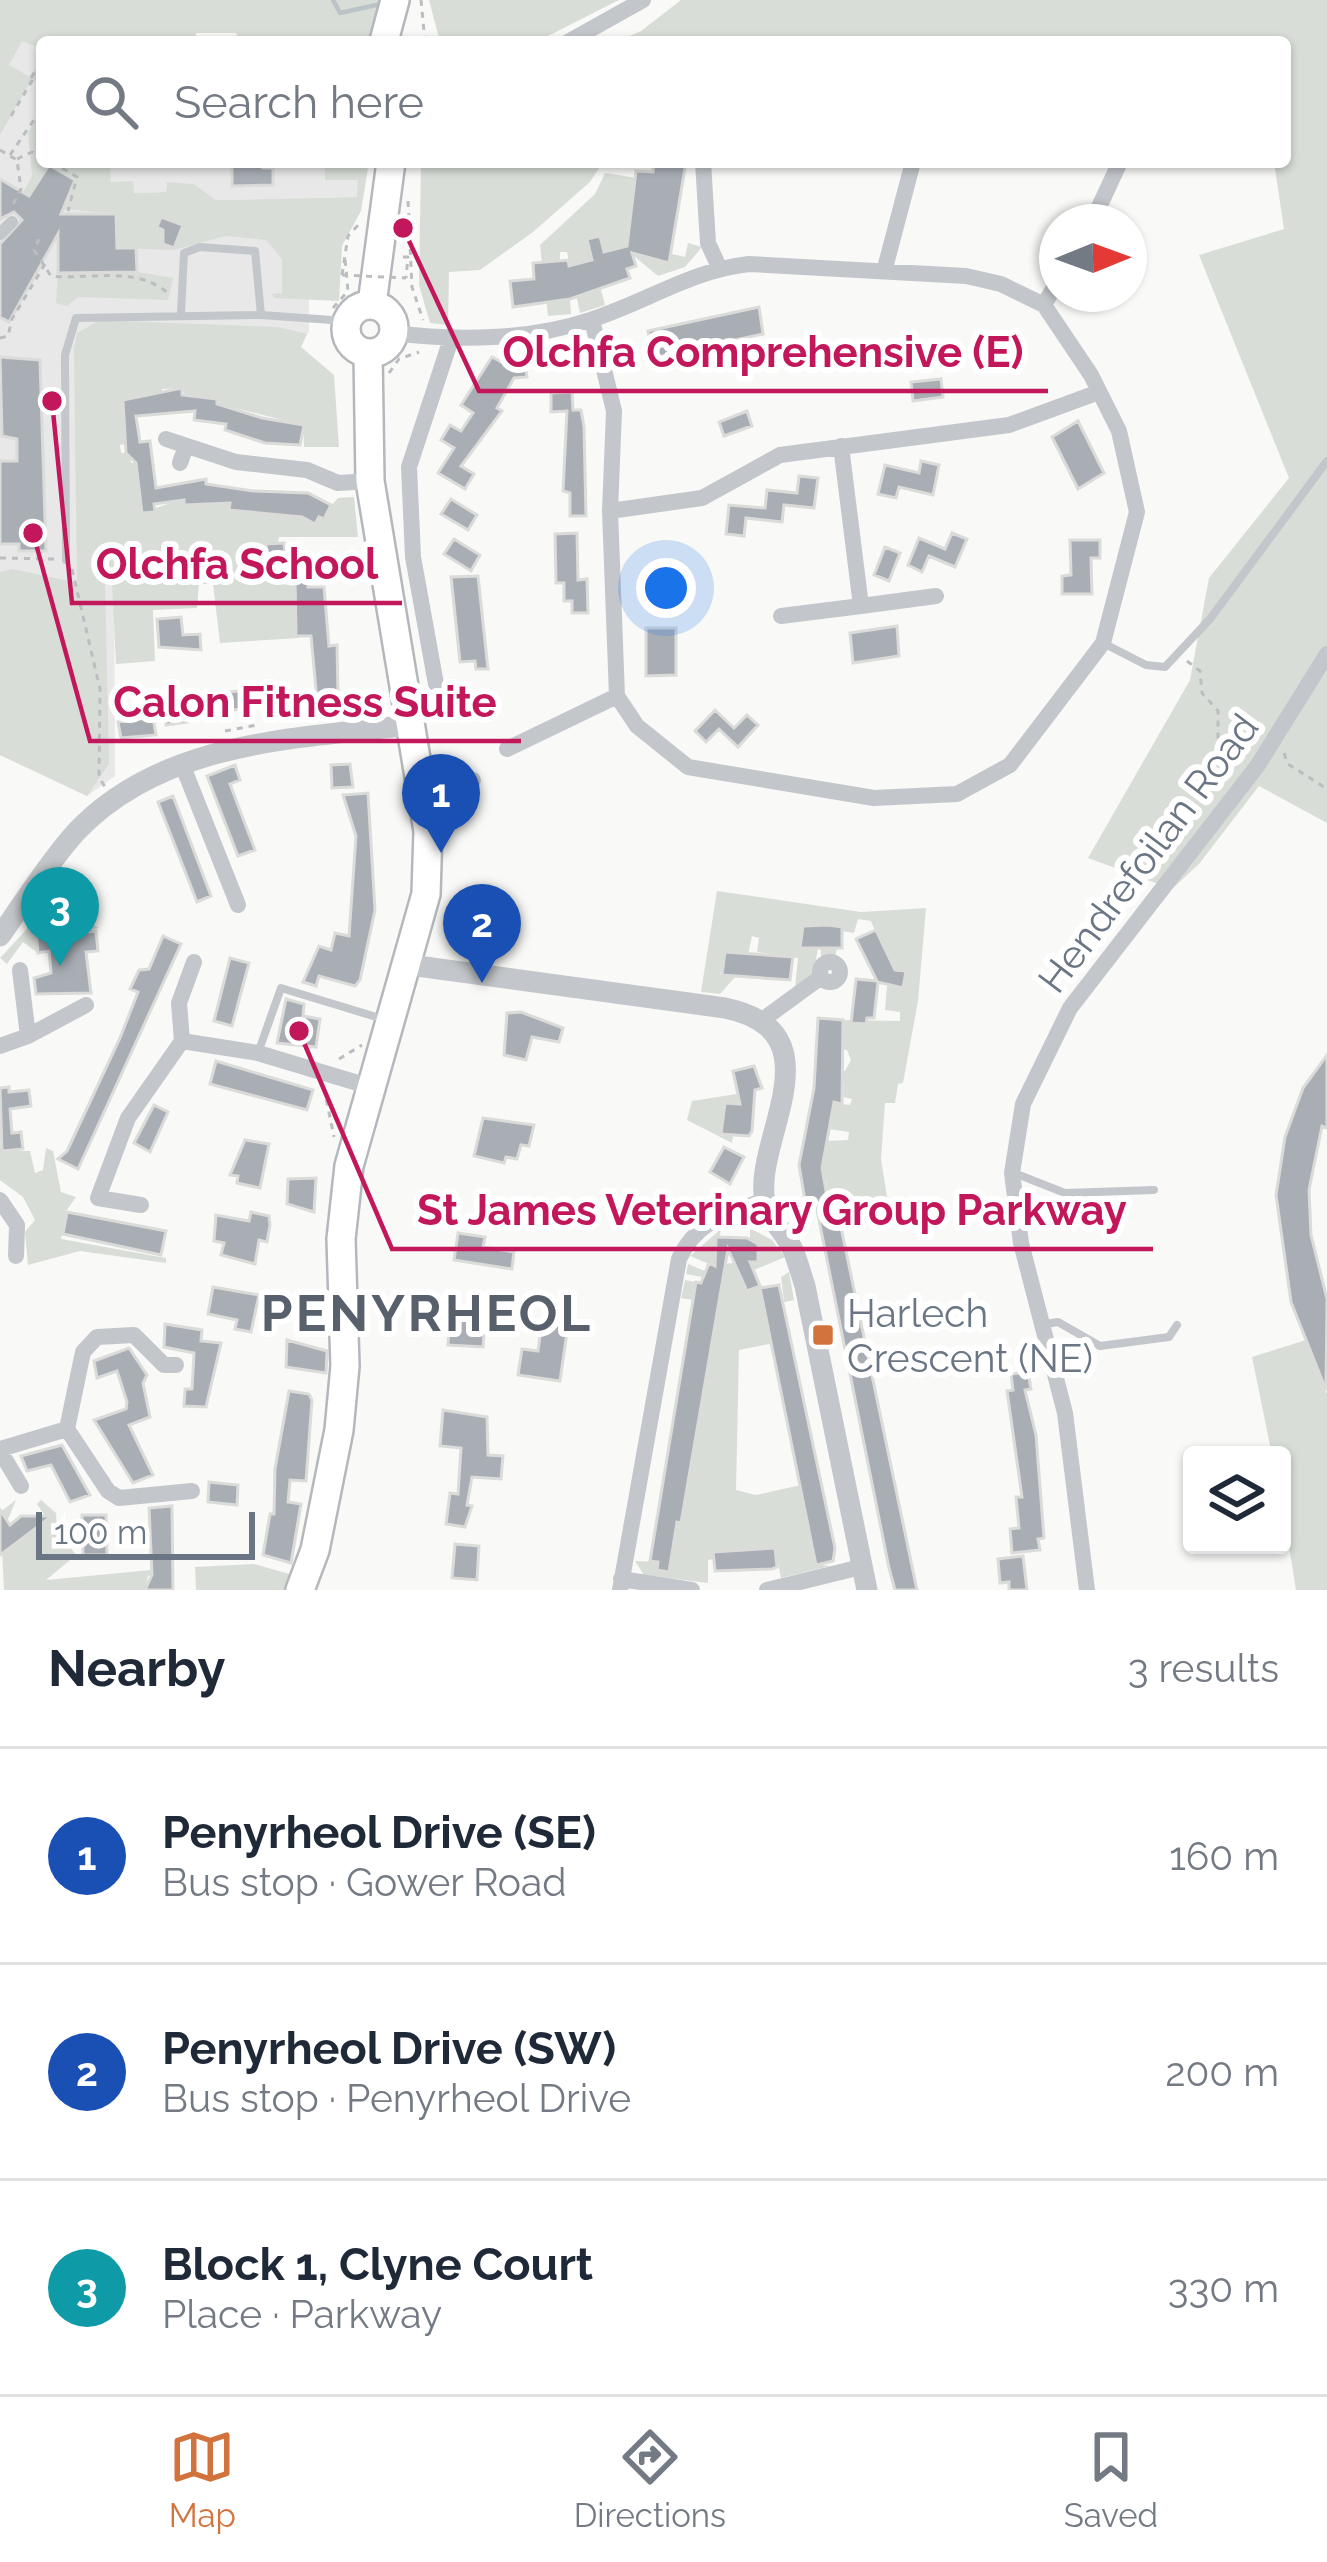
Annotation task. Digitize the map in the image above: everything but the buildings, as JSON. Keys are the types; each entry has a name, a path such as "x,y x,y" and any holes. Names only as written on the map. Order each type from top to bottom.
{"main road":[{"path":"395,0 401,36"},
{"path":"402,36 404,0"},
{"path":"372,304 390,168"},
{"path":"372,304 392,317 394,333 385,348 368,353 349,342 336,315 372,304"},
{"path":"300,1590 315,1550 339,1430 346,1366 340,1239 349,1166 410,964 426,894 428,830 370,481 368,353"}],"street":[{"path":"579,36 643,0"},
{"path":"703,168 708,243 719,267"},
{"path":"885,268 911,168"},
{"path":"1100,204 1117,168"},
{"path":"0,223 3,217 12,222 0,234"},
{"path":"394,333 451,339 592,320 719,267 885,268 966,276 1001,284 1039,303"},
{"path":"592,320 614,411 610,511 617,696 637,727 688,767 874,798 956,794 1010,764 1103,643 1137,512 1132,470 1099,392 1048,312"},
{"path":"436,684 413,557 409,467 451,339"},
{"path":"610,511 702,498 780,455 1009,425 1099,392"},
{"path":"166,439 183,454 307,470 338,483 370,481"},
{"path":"841,446 861,606"},
{"path":"781,616 936,596"},
{"name":"Hendrefoilan Road","path":"1087,1590 1065,1413 1046,1324 1021,1243 1012,1173 1023,1104 1070,1008 1275,740 1327,654"},
{"path":"507,749 617,696"},
{"path":"0,936 88,821 182,764 264,742 409,725"},
{"path":"182,764 238,904"},
{"path":"428,830 473,780"},
{"path":"141,1205 98,1198 128,1118 182,1041 178,1003 194,962"},
{"path":"410,964 539,987 725,1008 761,1021 776,1041 785,1075 784,1110 764,1178 764,1200 793,1247 805,1286 867,1590"},
{"path":"20,970 28,1036"},
{"path":"761,1021 821,977"},
{"path":"0,1046 86,1005"},
{"path":"182,1041 258,1053 371,1087"},
{"path":"0,1200 17,1225 16,1256"},
{"path":"692,1590 620,1584 679,1259 688,1238 708,1221 764,1200"},
{"path":"176,1366 164,1365 134,1335 97,1337 83,1352 68,1429 108,1491 119,1498 192,1490"},
{"path":"21,1486 0,1450 68,1429"},
{"path":"767,1590 861,1567"}],"lane":[{"path":"181,313 184,253 200,247 255,251 261,314"},
{"path":"66,560 69,328 76,318 181,313 336,315"},
{"path":"1103,643 1159,669 1173,660 1210,619 1327,460"},
{"path":"258,1053 281,988 391,1021"},
{"path":"1012,1173 1065,1192 1154,1190"},
{"path":"1046,1324 1058,1322 1100,1346 1169,1337 1178,1325"}],"path":[{"path":"405,36 421,0"},
{"path":"11,116 36,71"},
{"path":"32,79 36,81"},
{"path":"10,155 36,118"},
{"path":"0,150 16,160 20,189 10,210"},
{"path":"16,160 36,154"},
{"path":"59,168 77,177 68,211"},
{"path":"366,209 344,251 342,275 406,278 408,257 403,257"},
{"path":"407,210 415,251 412,287 426,327"},
{"path":"39,239 34,250 56,277"},
{"path":"336,315 345,299 344,251"},
{"path":"0,338 8,336 12,319 46,262"},
{"path":"0,558 66,560 76,576 100,689 99,777 109,793"},
{"path":"1173,660 1200,670 1202,693 1218,711 1218,739 1228,769 1243,783"},
{"path":"1275,740 1288,764 1327,789"}],"shaded area":[{"path":"0,0 383,0 371,36 36,36 36,47 22,41 9,65 30,77 36,68 36,81 32,79 0,135"},
{"path":"429,0 619,0 548,36 438,36"},
{"path":"681,0 1327,0 1327,823 1259,786 1199,864 1172,889 1088,858 1190,680 1209,578 1289,478 1199,255 1284,229 1275,168 1291,168 1291,36 630,36"},
{"path":"0,22 55,36 36,36 36,168 55,168 127,201 309,205 309,331 300,347 113,359 115,776 87,796 0,755"},
{"path":"36,119 36,168 110,168 111,182 133,181 134,193 166,192 167,182 194,184 216,200 357,197 358,180 325,180 324,168 368,168 361,211 342,246 339,301 274,298 272,294 282,293 282,259 266,240 225,236 174,250 117,248 116,214 64,209 70,198 38,181 19,216 13,212 32,176 28,133"},
{"path":"110,168 324,168 325,180 359,179 358,197 216,200 194,184 167,183 166,192 133,193 111,183"},
{"path":"421,168 599,168 590,182 533,232 480,270 449,272 448,325 430,323 419,285"},
{"path":"605,173 643,179 632,197 635,223 628,223 627,238 645,239 641,256 669,263 672,254 685,257 688,243 702,247 685,267 658,276 634,256 603,253 587,239 593,259 575,265 583,294 601,290 605,305 580,313 567,252 560,252 553,302 570,299 571,314 548,316 540,245 595,194"},
{"path":"137,272 173,278 168,300 78,297 67,306 56,303 58,273"},
{"path":"100,320 278,327 307,334 301,347 334,375 339,447 304,447 303,425 231,407 228,418 217,399 197,396 195,410 181,388 162,389 162,408 122,412 132,443 120,445 121,453 130,453 131,463 138,463 142,513 173,502 172,491 230,501 230,510 250,513 252,496 259,513 292,516 294,505 315,524 338,498 354,497 358,537 279,537 278,543 266,544 268,582 295,586 299,638 220,643 213,584 199,584 197,608 153,610 155,661 116,664 112,581 105,581 109,764 87,796 0,755 0,572 13,569 77,583 74,348 77,333"},
{"path":"717,891 861,912 926,908 918,1001 903,1083 898,1084 895,1103 885,1103 881,1159 888,1203 820,1216 819,1210 829,1208 826,1180 815,1181 822,1170 824,1141 848,1140 849,1132 829,1129 834,1103 850,1105 852,1099 843,1097 844,1083 835,1082 836,1070 845,1071 851,1060 847,1050 839,1049 843,1020 900,1021 900,1012 885,1010 887,986 903,988 906,971 890,969 871,921 858,919 854,933 842,931 835,956 821,956 820,934 814,973 795,988 798,958 757,952 759,938 752,936 748,955 725,952 720,975 735,977 720,994 701,992"},
{"path":"46,895 99,928 59,935 58,930 36,932 38,953 23,942 7,964 0,958 38,917"},
{"path":"749,1092 750,1105 725,1103 730,1121 722,1121 721,1136 733,1135 732,1143 687,1120 692,1101"},
{"path":"0,1146 3,1151 30,1151 35,1173 43,1170 46,1148 53,1151 61,1192 76,1197 66,1211 61,1239 166,1258 166,1263 80,1251 28,1265 25,1232 35,1220 23,1197 0,1180"},
{"path":"750,1228 772,1240 785,1257 740,1276 742,1284 760,1286 763,1304 784,1301 781,1277 789,1272 794,1300 767,1306 774,1343 739,1350 736,1490 756,1495 814,1482 808,1528 815,1564 830,1566 781,1578 775,1548 708,1560 708,1583 644,1575 635,1561 658,1562 657,1570 669,1572 675,1533 661,1529 663,1519 682,1522 687,1490 668,1486 699,1301 681,1298 685,1280 696,1282 694,1299 722,1291 723,1281 686,1274 688,1264 717,1276 721,1269 690,1256 721,1229 715,1264 757,1262 758,1245 750,1242"},
{"path":"1306,1340 1327,1394 1327,1590 1296,1590 1290,1554 1291,1446 1270,1446 1252,1357"},
{"path":"16,1500 6,1524 14,1544 47,1519 37,1504 41,1500 56,1513 57,1529 76,1555 46,1580 172,1568 173,1575 148,1576 145,1590 4,1590 0,1512"},
{"path":"254,1564 293,1575 287,1590 196,1590 195,1567"}],"waterway":[{"path":"333,0 340,13 385,3"}],"place":[{"name":"Olchfa Comprehensive (E)","path":"403,228"},
{"name":"Olchfa School","path":"52,401"},
{"name":"Calon Fitness Suite","path":"33,533"},
{"name":"Penyrheol Drive (SE)","path":"441,853"},
{"name":"Block 1, Clyne Court","path":"60,966"},
{"name":"Penyrheol Drive (SW)","path":"482,983"},
{"name":"St James Veterinary Group Parkway","path":"299,1031"},
{"name":"Harlech Crescent (NE)","path":"823,1335"}],"district":[{"name":"PENYRHEOL","path":"427,1313"}]}
